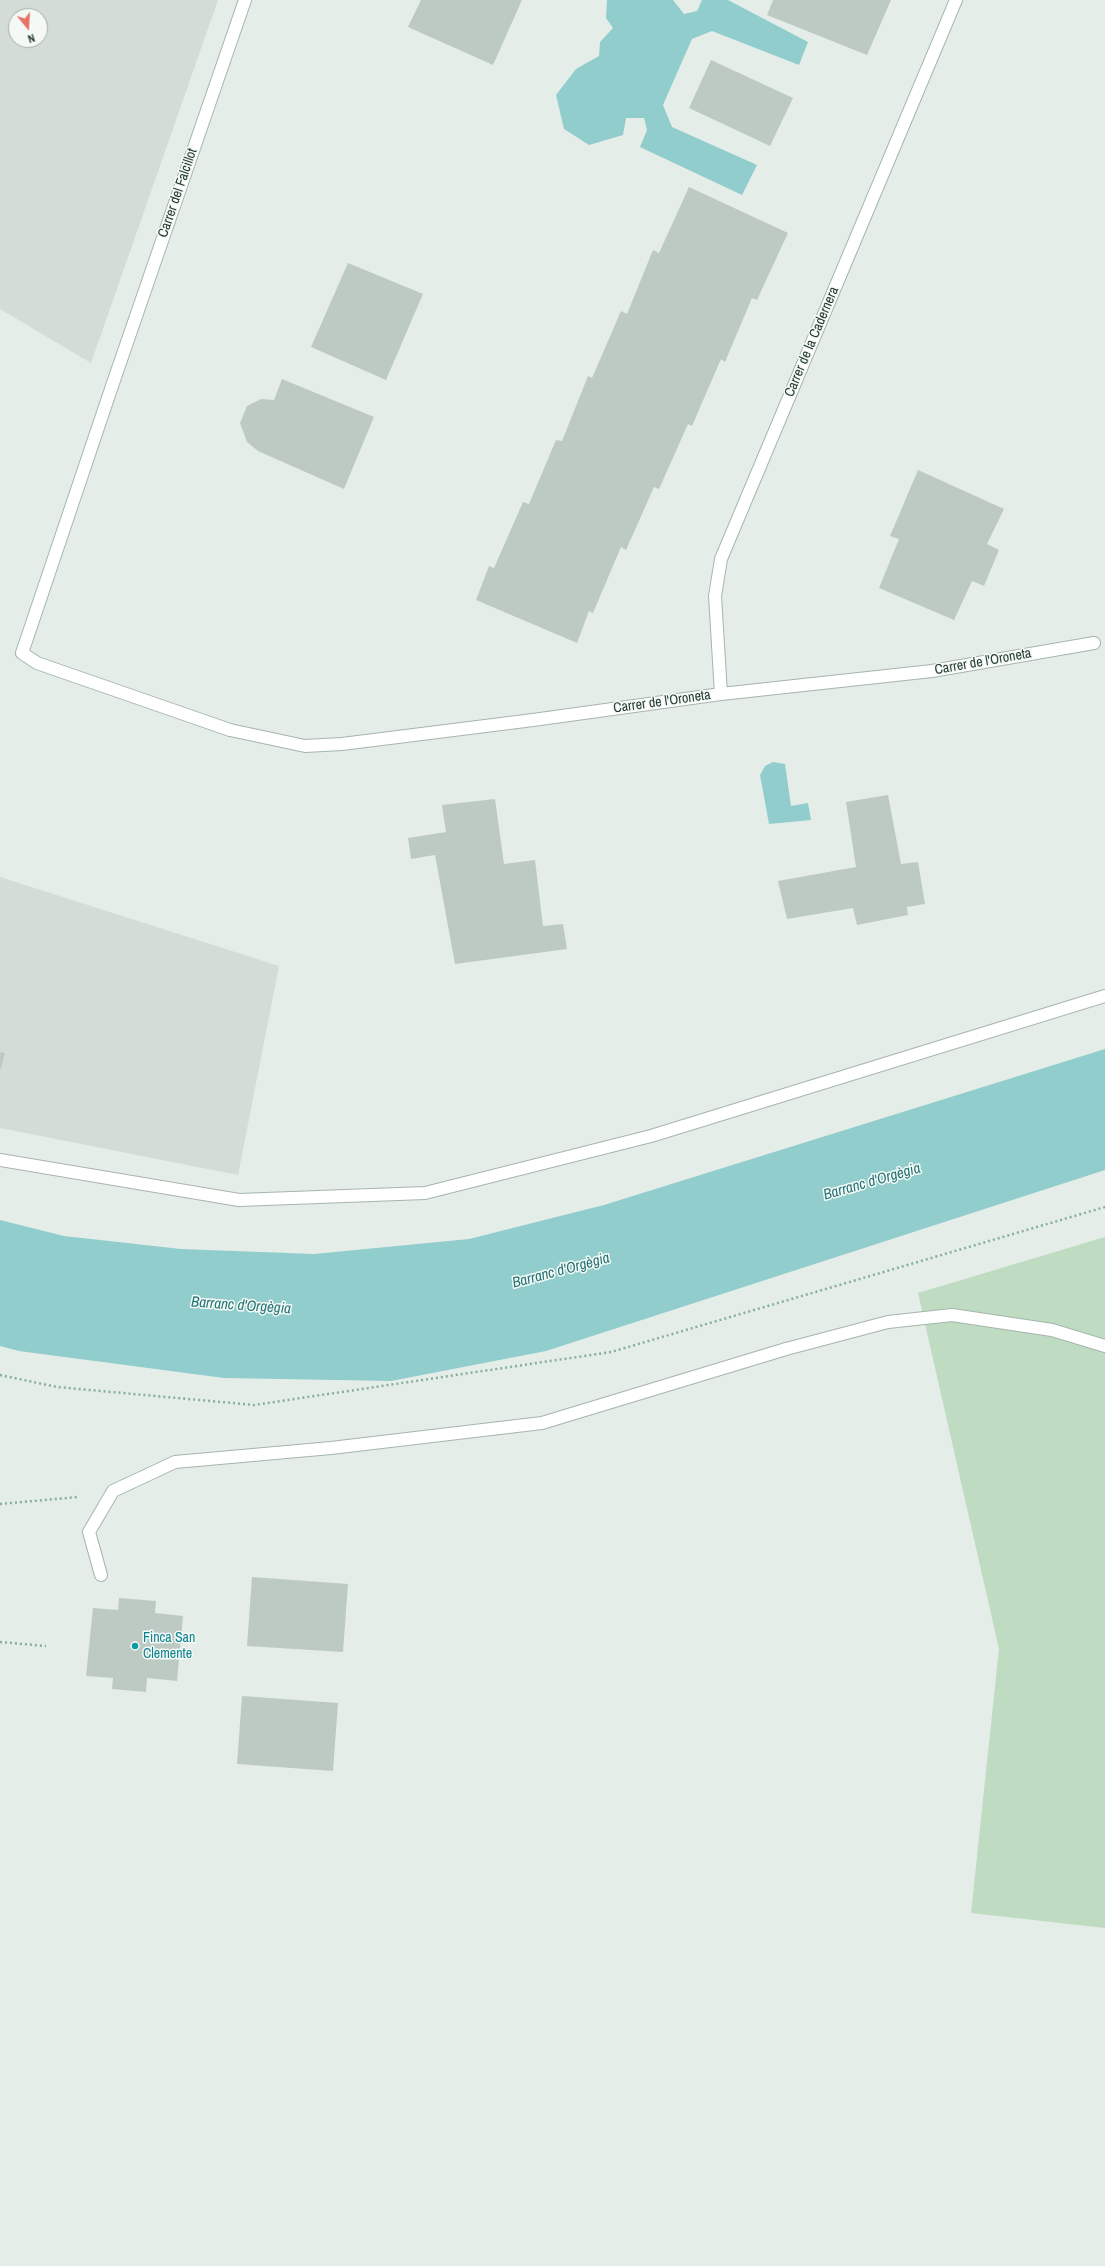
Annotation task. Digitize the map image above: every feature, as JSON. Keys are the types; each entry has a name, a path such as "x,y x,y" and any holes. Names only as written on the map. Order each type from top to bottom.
{"street":[{"name":"Carrer del Falcillot","path":"230,730 37,663 22,653 245,0"},
{"name":"Carrer de la Cadernera","path":"721,694 715,596 721,558 956,0"},
{"name":"Carrer de l'Oroneta","path":"230,730 305,746 342,744 534,720 721,694 932,671 1094,642"},
{"path":"0,1160 239,1200 425,1193 651,1136 1105,996"},
{"path":"101,1576 89,1532 113,1491 175,1462 330,1448 542,1423 786,1349 888,1322 952,1315 1052,1330 1105,1346"}],"path":[{"path":"0,1374 57,1387 254,1405 603,1353 1105,1207"},
{"path":"0,1504 78,1497"},
{"path":"0,1642 46,1646"}],"shaded area":[{"path":"0,0 218,0 91,363 0,309"},
{"path":"0,877 279,966 238,1175 0,1128"}],"green space":[{"path":"1105,1237 1105,1928 971,1913 999,1649 918,1293"}],"water":[{"path":"607,0 673,0 684,14 697,11 702,0 728,0 808,42 799,65 712,31 692,39 663,105 672,127 757,165 742,195 640,147 647,130 644,118 626,118 623,135 589,145 564,129 556,95 576,69 599,56 600,42 613,28 606,18"},
{"path":"773,762 785,764 791,806 808,803 811,820 769,824 760,775 765,766"},
{"name":"Barranc d'Orgègia","path":"1105,1049 1105,1170 546,1351 391,1381 224,1378 19,1351 0,1346 0,1220 64,1236 181,1249 314,1254 469,1239 604,1205"}],"building":[{"path":"421,0 522,0 493,65 408,27"},
{"path":"773,0 891,0 867,55 767,15"},
{"path":"711,60 793,98 770,146 689,108"},
{"path":"689,187 788,233 757,300 752,298 725,362 721,359 692,426 688,424 659,489 654,487 626,550 621,547 593,613 589,611 577,643 476,600 489,566 494,568 523,502 529,504 556,440 562,441 588,376 592,378 621,311 627,314 653,250 659,253"},
{"path":"348,263 423,294 386,380 311,347"},
{"path":"282,379 374,417 344,489 258,451 247,442 240,423 247,406 261,399 274,400"},
{"path":"918,470 1004,509 987,544 999,550 984,586 972,581 954,620 879,588 899,539 890,536"},
{"path":"888,795 901,864 918,862 925,904 907,907 908,915 857,925 853,908 787,919 778,881 856,867 846,802"},
{"path":"495,799 504,864 535,860 543,926 563,924 567,949 455,964 435,855 411,859 408,838 446,832 442,805"},
{"path":"0,1052 5,1053 1,1069 0,1069"},
{"path":"252,1577 348,1584 343,1652 247,1646"},
{"name":"Finca San Clemente","path":"119,1598 156,1601 155,1613 183,1616 177,1681 147,1678 146,1692 112,1689 113,1678 86,1676 93,1608 118,1610"},
{"path":"242,1696 338,1703 333,1771 237,1764"}],"place":[{"name":"Finca San Clemente","path":"135,1646"}]}
